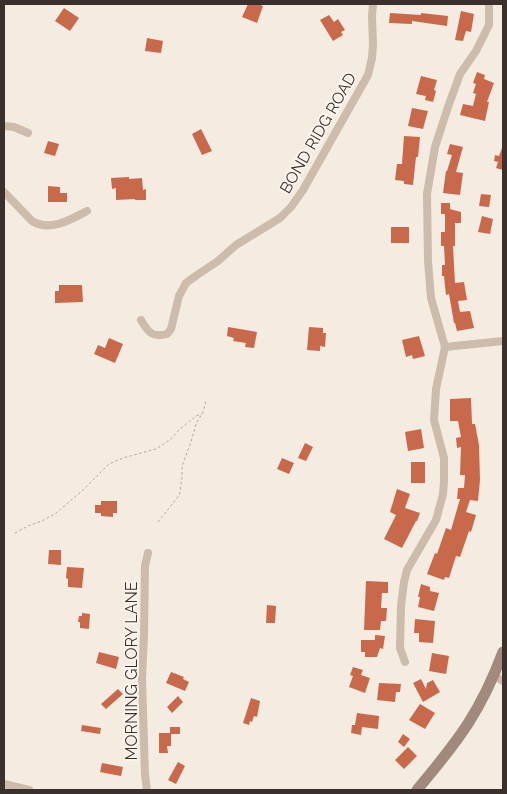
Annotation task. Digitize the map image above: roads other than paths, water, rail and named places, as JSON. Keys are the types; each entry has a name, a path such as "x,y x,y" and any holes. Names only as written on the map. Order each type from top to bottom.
{"main road":[{"path":"417,790 446,755 499,678 503,652"}],"street":[{"name":"BOND RIDG ROAD","path":"141,320 152,334 158,336 167,334 171,329 179,296 186,284 218,261 236,245 280,218 298,198 368,75 373,45 372,4"},
{"path":"405,662 400,648 401,606 404,582 407,570 436,520 443,494 444,458 434,420 436,389 446,347 431,298 428,261 427,194 435,147 448,107 460,74 476,51 488,25 489,4"},
{"path":"4,126 14,127 28,133"},
{"path":"4,192 32,221 46,226 58,224 87,212"},
{"path":"446,347 503,341"},
{"name":"MORNING GLORY LANE","path":"147,790 142,679 145,566 148,553"},
{"path":"4,784 28,790"}]}
